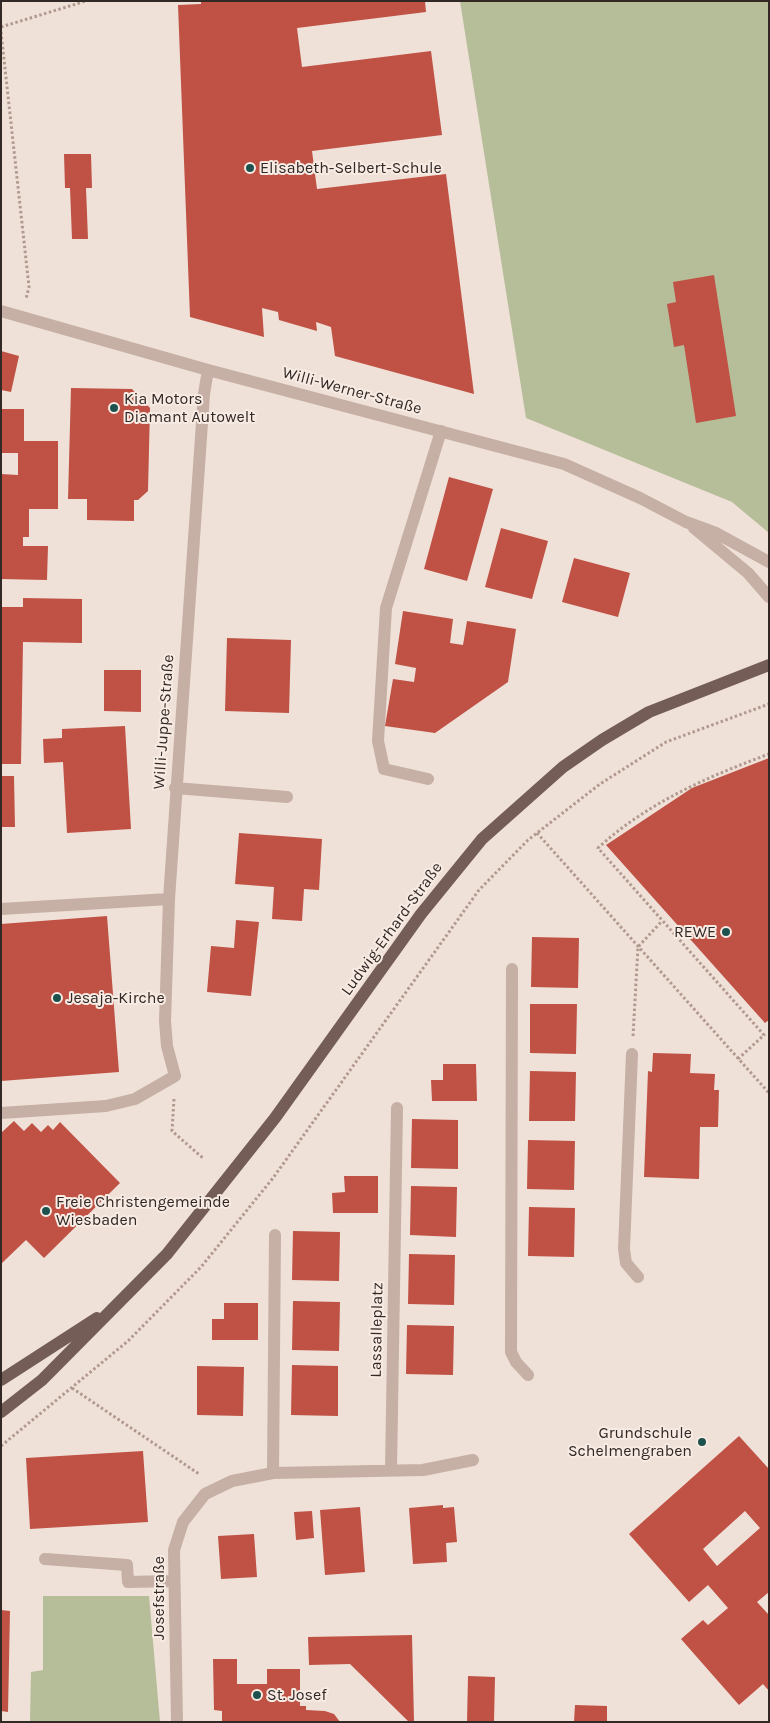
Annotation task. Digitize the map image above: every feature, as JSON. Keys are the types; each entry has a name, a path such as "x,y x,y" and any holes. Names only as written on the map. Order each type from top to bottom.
{"main road":[{"name":"Ludwig-Erhard-Straße","path":"1,1412 42,1380 167,1254 275,1118 421,914 482,839 563,767 602,740 649,712 769,665"},
{"name":"Ludwig-Erhard-Straße","path":"1,1380 118,1304"}],"street":[{"name":"Willi-Werner-Straße","path":"1,311 208,370 564,464 640,498 686,522 716,533 769,562"},
{"name":"Willi-Juppe-Straße","path":"175,1076 167,1046 165,1021 175,788 204,394 208,370"},
{"path":"428,779 384,769 378,741 386,608 441,431"},
{"name":"Willi-Werner-Straße","path":"686,522 748,573 769,597"},
{"path":"175,788 287,797"},
{"path":"1,909 170,899"},
{"path":"512,969 510,1352 528,1375"},
{"path":"632,1054 624,1250 626,1263 638,1277"},
{"path":"1,1114 106,1106 135,1099 175,1076"},
{"name":"Lassalleplatz","path":"391,1470 397,1108"},
{"path":"272,1474 275,1235"},
{"path":"391,1470 423,1470 473,1460"},
{"name":"Josefstraße","path":"177,1722 174,1550 183,1522 205,1494 232,1481 272,1474 391,1470"},
{"path":"45,1559 127,1565 128,1582 174,1581"}],"path":[{"path":"1,27 86,1"},
{"path":"1,32 29,287 21,317"},
{"path":"1,1446 128,1341 201,1267 273,1178 479,890 537,833 600,784 666,742 769,704"},
{"path":"738,1059 764,1035 598,848 616,832 666,799 703,779 769,754"},
{"path":"537,833 769,1093"},
{"path":"632,1054 638,947 662,921"},
{"path":"175,1076 172,1131 204,1159"},
{"path":"72,1388 218,1488"}],"green space":[{"path":"460,1 769,1 769,533 732,502 526,418"},
{"path":"43,1596 149,1596 160,1722 30,1722 31,1672 43,1670"}],"building":[{"path":"201,1 425,1 426,12 297,28 302,67 431,51 442,135 312,151 317,189 446,174 474,394 335,356 331,327 316,322 317,331 279,320 278,312 262,308 264,337 190,317 178,5 201,4"},
{"path":"64,154 91,154 92,188 86,188 88,239 72,239 70,188 65,188"},
{"path":"714,275 736,416 696,423 684,345 674,347 667,304 676,302 673,282"},
{"path":"1,351 19,356 11,392 1,390"},
{"path":"71,388 132,389 150,408 148,491 138,500 134,500 134,521 87,520 87,499 68,499"},
{"path":"1,409 24,409 24,441 58,441 58,509 29,509 29,537 23,537 23,546 48,546 47,580 1,579 1,474 18,475 18,453 1,453"},
{"path":"449,477 493,489 467,581 424,569"},
{"path":"501,528 548,541 532,599 485,587"},
{"path":"574,558 630,573 618,617 562,602"},
{"path":"23,598 82,599 82,643 23,642 21,764 1,764 1,607 23,607"},
{"path":"403,611 453,619 450,643 463,645 467,621 516,629 508,682 435,733 385,726 393,679 414,682 416,668 395,664"},
{"path":"227,638 291,640 289,713 225,711"},
{"path":"104,670 141,670 141,712 104,711"},
{"path":"125,726 131,829 67,833 63,762 44,763 43,739 62,738 62,729"},
{"name":"REWE","path":"769,758 769,1020 765,1023 606,845 692,788"},
{"path":"1,776 14,776 15,827 1,827"},
{"path":"239,833 322,839 319,890 304,889 302,921 272,919 274,887 235,884"},
{"name":"Jesaja-Kirche","path":"107,916 119,1072 1,1081 1,924"},
{"path":"236,920 259,922 251,996 207,992 211,946 234,948"},
{"path":"532,937 579,938 578,988 531,987"},
{"path":"530,1004 577,1004 576,1054 530,1053"},
{"path":"653,1053 691,1054 690,1073 715,1074 714,1090 719,1090 718,1127 700,1127 699,1179 644,1177 648,1071 652,1072"},
{"path":"443,1064 476,1064 477,1101 432,1101 431,1080 443,1080"},
{"path":"530,1071 576,1072 575,1121 529,1121"},
{"path":"412,1119 458,1120 458,1169 411,1168"},
{"name":"Freie Christengemeinde Wiesbaden","path":"14,1121 24,1131 32,1123 41,1132 48,1125 53,1130 60,1122 120,1183 44,1258 26,1240 1,1264 1,1133"},
{"path":"528,1140 575,1141 574,1190 527,1189"},
{"path":"344,1176 378,1176 378,1213 333,1213 332,1193 345,1192"},
{"path":"411,1186 457,1187 456,1237 410,1235"},
{"path":"529,1207 575,1208 574,1257 528,1256"},
{"path":"293,1231 340,1232 339,1281 292,1280"},
{"path":"409,1254 455,1255 454,1305 408,1304"},
{"path":"293,1301 340,1302 339,1351 292,1350"},
{"path":"224,1303 258,1303 258,1340 212,1340 212,1319 224,1319"},
{"path":"407,1325 454,1326 453,1375 406,1374"},
{"path":"292,1365 338,1366 338,1416 291,1415"},
{"path":"197,1366 244,1367 243,1416 197,1415"},
{"path":"739,1436 769,1469 769,1592 757,1602 769,1615 769,1691 763,1684 739,1705 681,1639 703,1620 708,1625 728,1608 708,1585 689,1602 629,1534","holes":["745,1511 760,1528 717,1566 703,1549"]},
{"path":"143,1451 148,1522 30,1529 26,1458"},
{"path":"443,1505 443,1508 454,1507 457,1542 446,1543 447,1562 413,1564 409,1508"},
{"path":"360,1507 365,1572 325,1575 320,1510"},
{"path":"312,1511 314,1538 296,1540 294,1512"},
{"path":"254,1534 257,1577 221,1579 218,1536"},
{"path":"1,1610 10,1611 8,1712 1,1711"},
{"path":"412,1635 414,1722 409,1722 350,1664 309,1665 308,1637"},
{"name":"St. Josef","path":"213,1659 237,1659 237,1684 267,1684 267,1669 300,1669 300,1706 306,1706 306,1710 325,1711 334,1714 340,1722 222,1722 222,1711 214,1710"},
{"path":"468,1676 495,1677 494,1722 467,1722"},
{"path":"575,1705 607,1706 607,1722 574,1722"}],"place":[{"name":"Elisabeth-Selbert-Schule","path":"250,168"},
{"name":"Kia Motors Diamant Autowelt","path":"114,408"},
{"name":"REWE","path":"726,932"},
{"name":"Jesaja-Kirche","path":"57,998"},
{"name":"Freie Christengemeinde Wiesbaden","path":"46,1211"},
{"name":"Grundschule Schelmengraben","path":"702,1442"},
{"name":"St. Josef","path":"257,1695"}]}
